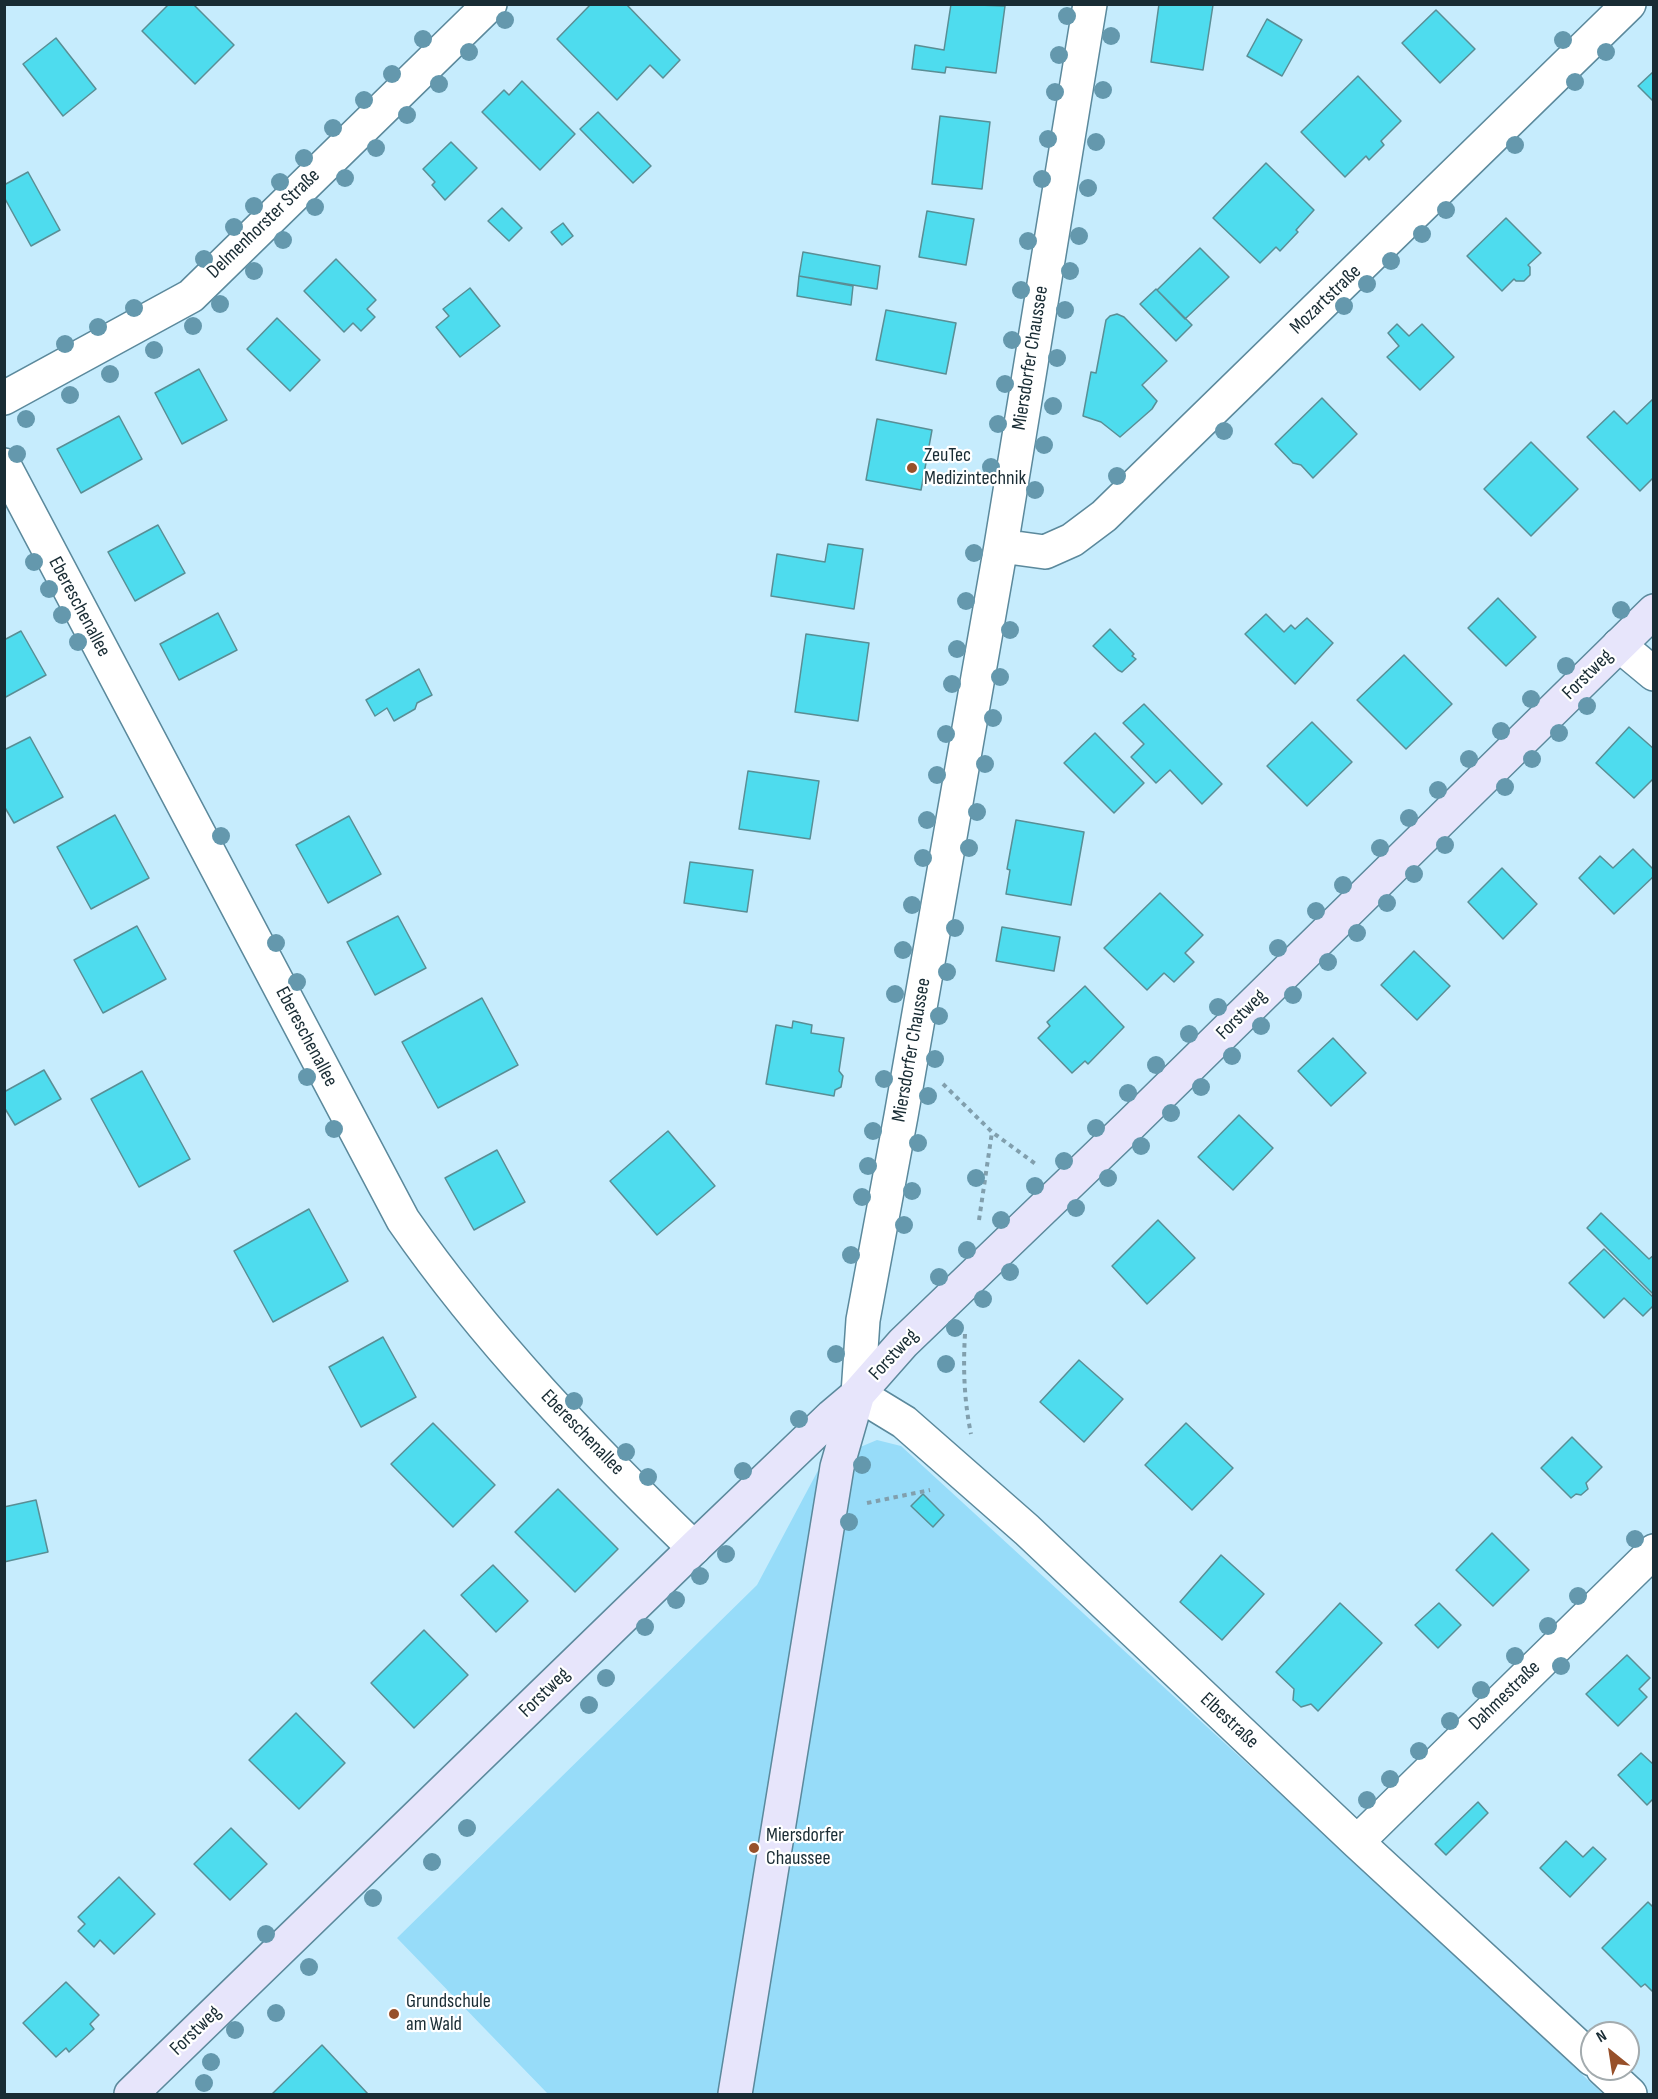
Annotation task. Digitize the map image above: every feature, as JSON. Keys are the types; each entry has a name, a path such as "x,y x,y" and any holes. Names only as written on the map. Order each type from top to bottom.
{"main road":[{"name":"Forstweg","path":"130,2094 694,1548 858,1394 903,1343 1130,1125 1653,611"},
{"name":"Miersdorfer Chaussee","path":"735,2094 837,1467 858,1394"}],"street":[{"name":"Delmenhorster Straße","path":"4,398 191,296 490,4"},
{"name":"Miersdorfer Chaussee","path":"858,1394 863,1320 1001,546 1090,4"},
{"name":"Mozartstraße","path":"1001,546 1045,552 1072,540 1104,516 1629,4"},
{"name":"Ebereschenallee","path":"4,465 403,1220 423,1250 512,1360 583,1436 694,1548"},
{"path":"1619,645 1653,674"},
{"name":"Elbestraße","path":"858,1394 904,1422 1027,1530 1357,1842 1580,2048"},
{"name":"Dahmestraße","path":"1357,1842 1653,1551"},
{"path":"1616,2081 1630,2094"}],"path":[{"path":"941,1082 992,1132 1042,1169"},
{"path":"978,1223 992,1132"},
{"path":"965,1326 963,1364 965,1408 972,1439"},
{"path":"830,1510 973,1483"}],"shaded area":[{"path":"877,1440 901,1446 1580,2073 1580,2081 1589,2081 1603,2094 548,2094 397,1938 757,1585 822,1463"}],"building":[{"path":"169,4 193,4 234,45 195,84 142,31"},
{"path":"591,4 626,4 680,60 663,78 650,65 617,100 557,39"},
{"path":"951,4 1005,6 996,73 946,67 945,73 912,69 915,45 944,50"},
{"path":"1159,4 1213,5 1203,70 1151,62"},
{"path":"1436,10 1475,49 1440,83 1402,43"},
{"path":"1267,19 1302,40 1282,76 1247,56"},
{"path":"56,38 96,89 63,116 23,64"},
{"path":"1654,71 1654,102 1638,86"},
{"path":"1358,76 1401,121 1381,141 1384,145 1369,160 1366,156 1345,177 1301,132"},
{"path":"522,81 575,134 540,170 482,112 504,90 509,95"},
{"path":"598,112 651,166 633,183 580,129"},
{"path":"940,116 990,122 982,189 932,184"},
{"path":"451,142 477,168 445,200 432,185 435,182 423,169"},
{"path":"1266,163 1314,210 1280,251 1276,247 1260,263 1213,218"},
{"path":"28,172 60,230 31,246 4,197 4,185"},
{"path":"502,208 522,228 509,241 488,221"},
{"path":"927,211 974,219 966,265 919,257"},
{"path":"1506,218 1541,253 1528,265 1530,275 1524,281 1514,279 1502,291 1467,256"},
{"path":"563,223 573,236 562,245 551,232"},
{"path":"1200,248 1229,277 1185,319 1157,290"},
{"path":"803,252 880,266 877,289 799,276"},
{"path":"336,259 376,300 367,309 375,317 361,331 353,323 344,332 304,291"},
{"path":"799,276 853,286 851,305 797,296"},
{"path":"470,288 500,326 460,357 436,327 449,316 443,309"},
{"path":"1156,289 1192,325 1176,341 1140,304"},
{"path":"886,310 956,323 946,374 876,360"},
{"path":"1117,314 1124,317 1167,361 1142,385 1157,401 1152,409 1120,437 1101,422 1083,416 1091,372 1096,373 1106,320"},
{"path":"277,318 320,360 290,391 247,349"},
{"path":"1397,324 1409,336 1422,324 1454,357 1420,390 1387,357 1399,346 1388,333"},
{"path":"199,369 227,420 182,444 155,393"},
{"path":"1322,398 1357,434 1313,478 1301,465 1293,463 1275,444"},
{"path":"1654,398 1654,477 1640,491 1587,437 1614,411 1627,424"},
{"path":"119,416 142,459 81,493 57,449"},
{"path":"877,419 932,430 921,490 866,480"},
{"path":"1531,442 1578,489 1531,536 1484,489"},
{"path":"158,525 185,573 135,601 108,552"},
{"path":"828,544 863,549 854,609 771,596 777,554 825,562"},
{"path":"1498,598 1536,637 1506,666 1468,628"},
{"path":"218,613 237,650 179,680 160,644"},
{"path":"1266,614 1284,632 1291,625 1295,629 1307,618 1333,643 1295,684 1245,634"},
{"path":"1110,629 1136,659 1122,672 1093,646"},
{"path":"21,631 46,675 4,698 4,640"},
{"path":"806,634 869,643 858,721 795,712"},
{"path":"1404,655 1452,704 1406,749 1357,700"},
{"path":"419,669 432,695 417,703 415,709 394,721 387,708 375,716 366,700"},
{"path":"1144,704 1222,784 1202,804 1170,770 1156,783 1131,757 1144,744 1123,723"},
{"path":"1312,722 1352,762 1307,806 1267,766"},
{"path":"1629,727 1654,749 1654,778 1634,798 1596,763"},
{"path":"1095,733 1144,783 1114,813 1064,763"},
{"path":"30,737 63,797 14,823 4,806 4,750"},
{"path":"748,771 819,781 810,839 739,829"},
{"path":"115,815 149,878 91,909 57,847"},
{"path":"349,816 381,874 328,903 296,845"},
{"path":"1016,820 1084,832 1071,905 1006,894 1010,870 1007,869"},
{"path":"1633,849 1654,870 1654,876 1614,914 1579,878 1600,856 1613,868"},
{"path":"690,862 753,870 747,912 684,903"},
{"path":"1502,868 1537,904 1503,939 1468,902"},
{"path":"1160,893 1203,935 1185,953 1194,962 1174,982 1164,973 1147,990 1104,948"},
{"path":"398,916 426,968 375,995 347,942"},
{"path":"137,926 166,979 103,1013 74,960"},
{"path":"1002,927 1060,937 1054,971 996,961"},
{"path":"1414,951 1450,986 1417,1020 1381,985"},
{"path":"1085,986 1124,1027 1088,1064 1085,1061 1072,1073 1038,1038 1050,1026 1047,1022"},
{"path":"482,998 518,1065 438,1108 402,1042"},
{"path":"793,1021 812,1025 811,1033 844,1038 839,1071 843,1076 841,1087 835,1090 834,1096 766,1084 776,1025 792,1028"},
{"path":"1333,1038 1366,1073 1331,1106 1298,1071"},
{"path":"44,1070 61,1099 15,1125 4,1107 4,1092"},
{"path":"142,1071 190,1159 139,1187 91,1099"},
{"path":"1239,1115 1273,1148 1233,1190 1198,1157"},
{"path":"668,1131 715,1186 657,1235 610,1181"},
{"path":"497,1150 525,1202 474,1230 445,1178"},
{"path":"309,1209 348,1281 273,1322 234,1251"},
{"path":"1601,1213 1649,1259 1654,1255 1654,1295 1587,1228"},
{"path":"1158,1220 1195,1258 1147,1304 1112,1266"},
{"path":"1604,1249 1654,1298 1654,1305 1643,1316 1624,1298 1604,1318 1569,1283"},
{"path":"383,1337 416,1397 361,1427 329,1367"},
{"path":"1079,1360 1123,1399 1084,1442 1040,1402"},
{"path":"433,1423 495,1485 453,1527 391,1464"},
{"path":"1186,1423 1233,1468 1192,1510 1145,1465"},
{"path":"1572,1437 1602,1467 1586,1483 1588,1489 1581,1495 1576,1494 1571,1498 1541,1468"},
{"path":"558,1489 618,1549 575,1592 515,1532"},
{"path":"923,1494 944,1515 933,1527 911,1506"},
{"path":"36,1500 48,1552 4,1562 4,1507"},
{"path":"1492,1533 1529,1570 1493,1606 1456,1570"},
{"path":"1221,1555 1264,1594 1222,1640 1180,1602"},
{"path":"493,1565 528,1601 496,1632 461,1595"},
{"path":"1340,1603 1382,1643 1318,1711 1311,1704 1301,1707 1293,1700 1294,1689 1276,1672"},
{"path":"1439,1603 1461,1625 1438,1648 1415,1625"},
{"path":"424,1630 468,1675 414,1728 371,1683"},
{"path":"1627,1655 1650,1678 1639,1689 1647,1697 1618,1726 1586,1694"},
{"path":"296,1713 345,1763 299,1809 249,1760"},
{"path":"1641,1753 1654,1765 1654,1798 1647,1805 1618,1775"},
{"path":"1478,1802 1488,1813 1446,1855 1435,1844"},
{"path":"231,1828 267,1864 230,1900 194,1864"},
{"path":"1566,1841 1583,1857 1593,1847 1606,1859 1570,1897 1540,1868"},
{"path":"119,1877 155,1914 114,1954 100,1940 94,1947 78,1931 85,1924 78,1917"},
{"path":"1648,1902 1654,1908 1654,1993 1645,1984 1641,1987 1602,1948"},
{"path":"66,1982 99,2015 90,2024 94,2029 69,2052 66,2048 56,2057 23,2023"},
{"path":"322,2045 368,2094 272,2094"}],"place":[{"name":"ZeuTec Medizintechnik","path":"912,468"},
{"name":"Miersdorfer Chaussee","path":"754,1848"},
{"name":"Grundschule am Wald","path":"394,2014"}]}
